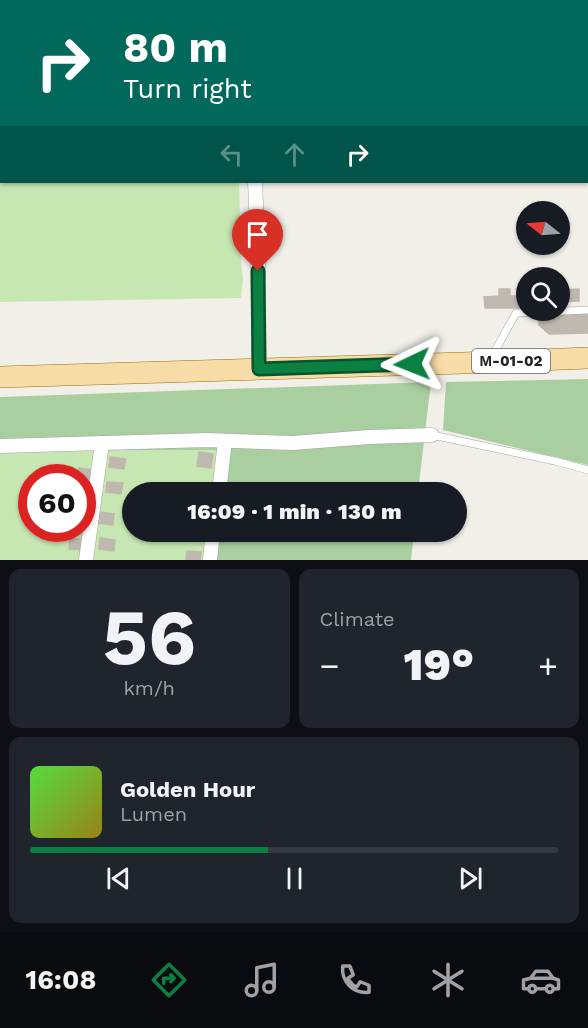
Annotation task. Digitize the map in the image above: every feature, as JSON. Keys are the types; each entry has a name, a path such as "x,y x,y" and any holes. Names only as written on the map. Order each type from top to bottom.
{"main road":[{"name":"М-01-02","path":"0,377 588,358"}],"street":[{"path":"255,183 259,369"},
{"path":"0,446 225,441 294,443 432,435"},
{"path":"220,482 225,441"},
{"path":"86,560 102,443"},
{"path":"210,560 212,542"}],"lane":[{"path":"489,362 516,313 588,310"},
{"path":"432,435 588,470"}],"green space":[{"path":"0,183 239,183 243,278 241,298 0,302"},
{"path":"588,379 588,465 443,430 446,382"},
{"path":"431,382 419,482 219,482 223,450 0,451 0,397"},
{"path":"224,450 219,482 122,482 122,542 211,542 209,560 0,560 0,451"},
{"path":"211,542 413,542 411,560 209,560"}],"building":[{"path":"499,289 510,289 510,296 516,296 516,308 485,308 484,297 499,296"},
{"path":"570,289 579,289 579,301 570,301"},
{"path":"570,313 588,313 588,333 549,334 539,325 539,321 570,321"},
{"path":"199,452 213,454 211,468 197,466"},
{"path":"110,457 126,459 124,469 109,467"},
{"path":"107,482 122,483 121,494 106,492"},
{"path":"99,512 114,514 113,525 97,523"},
{"path":"100,538 115,540 114,551 99,549"},
{"path":"70,542 86,542 84,550 69,549"},
{"path":"187,551 201,552 200,560 186,560"}],"route":[{"path":"258,271 259,369 412,364"}]}
